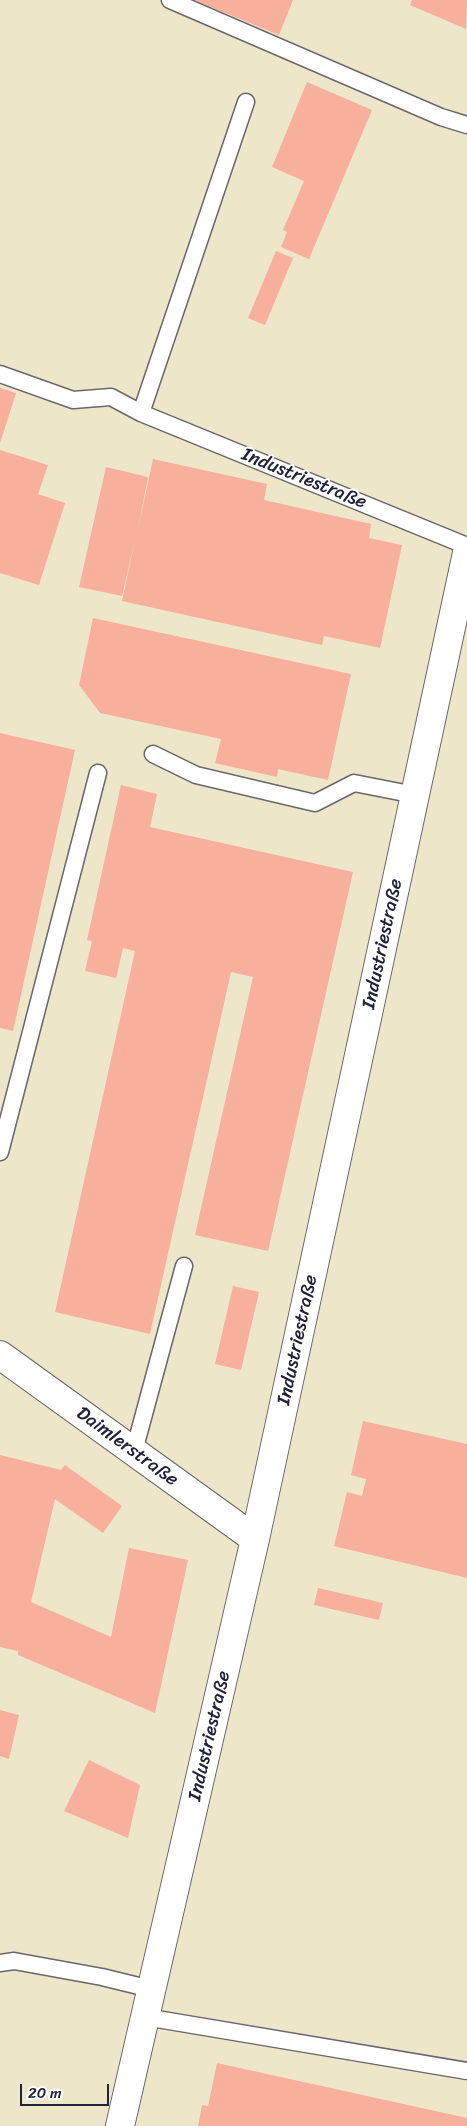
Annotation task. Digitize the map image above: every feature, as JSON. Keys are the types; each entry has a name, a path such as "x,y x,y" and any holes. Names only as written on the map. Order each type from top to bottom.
{"street":[{"name":"Industriestraße","path":"120,2126 255,1538 467,553"},
{"name":"Daimlerstraße","path":"0,1355 255,1538"}],"lane":[{"path":"170,0 442,118 467,125"},
{"path":"141,413 246,102"},
{"name":"Industriestraße","path":"0,374 73,400 112,397 141,413 467,546"},
{"path":"153,754 196,775 315,803 354,783 415,795"},
{"path":"0,1152 98,773"},
{"path":"134,1451 184,1266"},
{"path":"0,1963 14,1961 102,1977 151,1989"},
{"path":"145,2017 467,2071"}],"building":[{"path":"194,0 293,0 279,35"},
{"path":"412,0 467,0 466,29 410,5"},
{"path":"307,82 372,110 309,259 281,247 287,232 283,230 304,181 272,167"},
{"path":"276,251 293,258 265,325 248,318"},
{"path":"0,388 16,393 0,443"},
{"path":"0,450 48,465 38,494 65,503 39,585 0,573"},
{"path":"153,459 267,484 264,500 371,524 369,538 402,545 380,648 324,636 322,645 122,601 135,540 122,596 79,587 106,467 148,477 138,529"},
{"path":"93,618 351,674 328,780 278,769 277,777 215,763 221,739 100,713 79,685"},
{"path":"0,733 75,750 13,1031 0,1028"},
{"path":"121,785 157,794 150,827 353,872 268,1251 195,1235 253,977 231,972 150,1334 55,1312 135,951 123,948 116,978 85,971 92,941 87,940"},
{"path":"233,1286 259,1292 241,1370 215,1364"},
{"path":"363,1421 467,1444 467,1578 334,1546 347,1492 362,1496 366,1479 351,1475"},
{"path":"0,1455 61,1470 65,1465 122,1506 103,1533 55,1499 31,1602 111,1637 129,1548 188,1560 155,1713 18,1655 18,1651 0,1647"},
{"path":"318,1588 383,1603 379,1620 314,1605"},
{"path":"0,1710 19,1715 9,1759 0,1756"},
{"path":"89,1760 140,1785 128,1838 64,1811"},
{"path":"217,2063 467,2118 467,2126 198,2126 202,2105 208,2106"}]}
